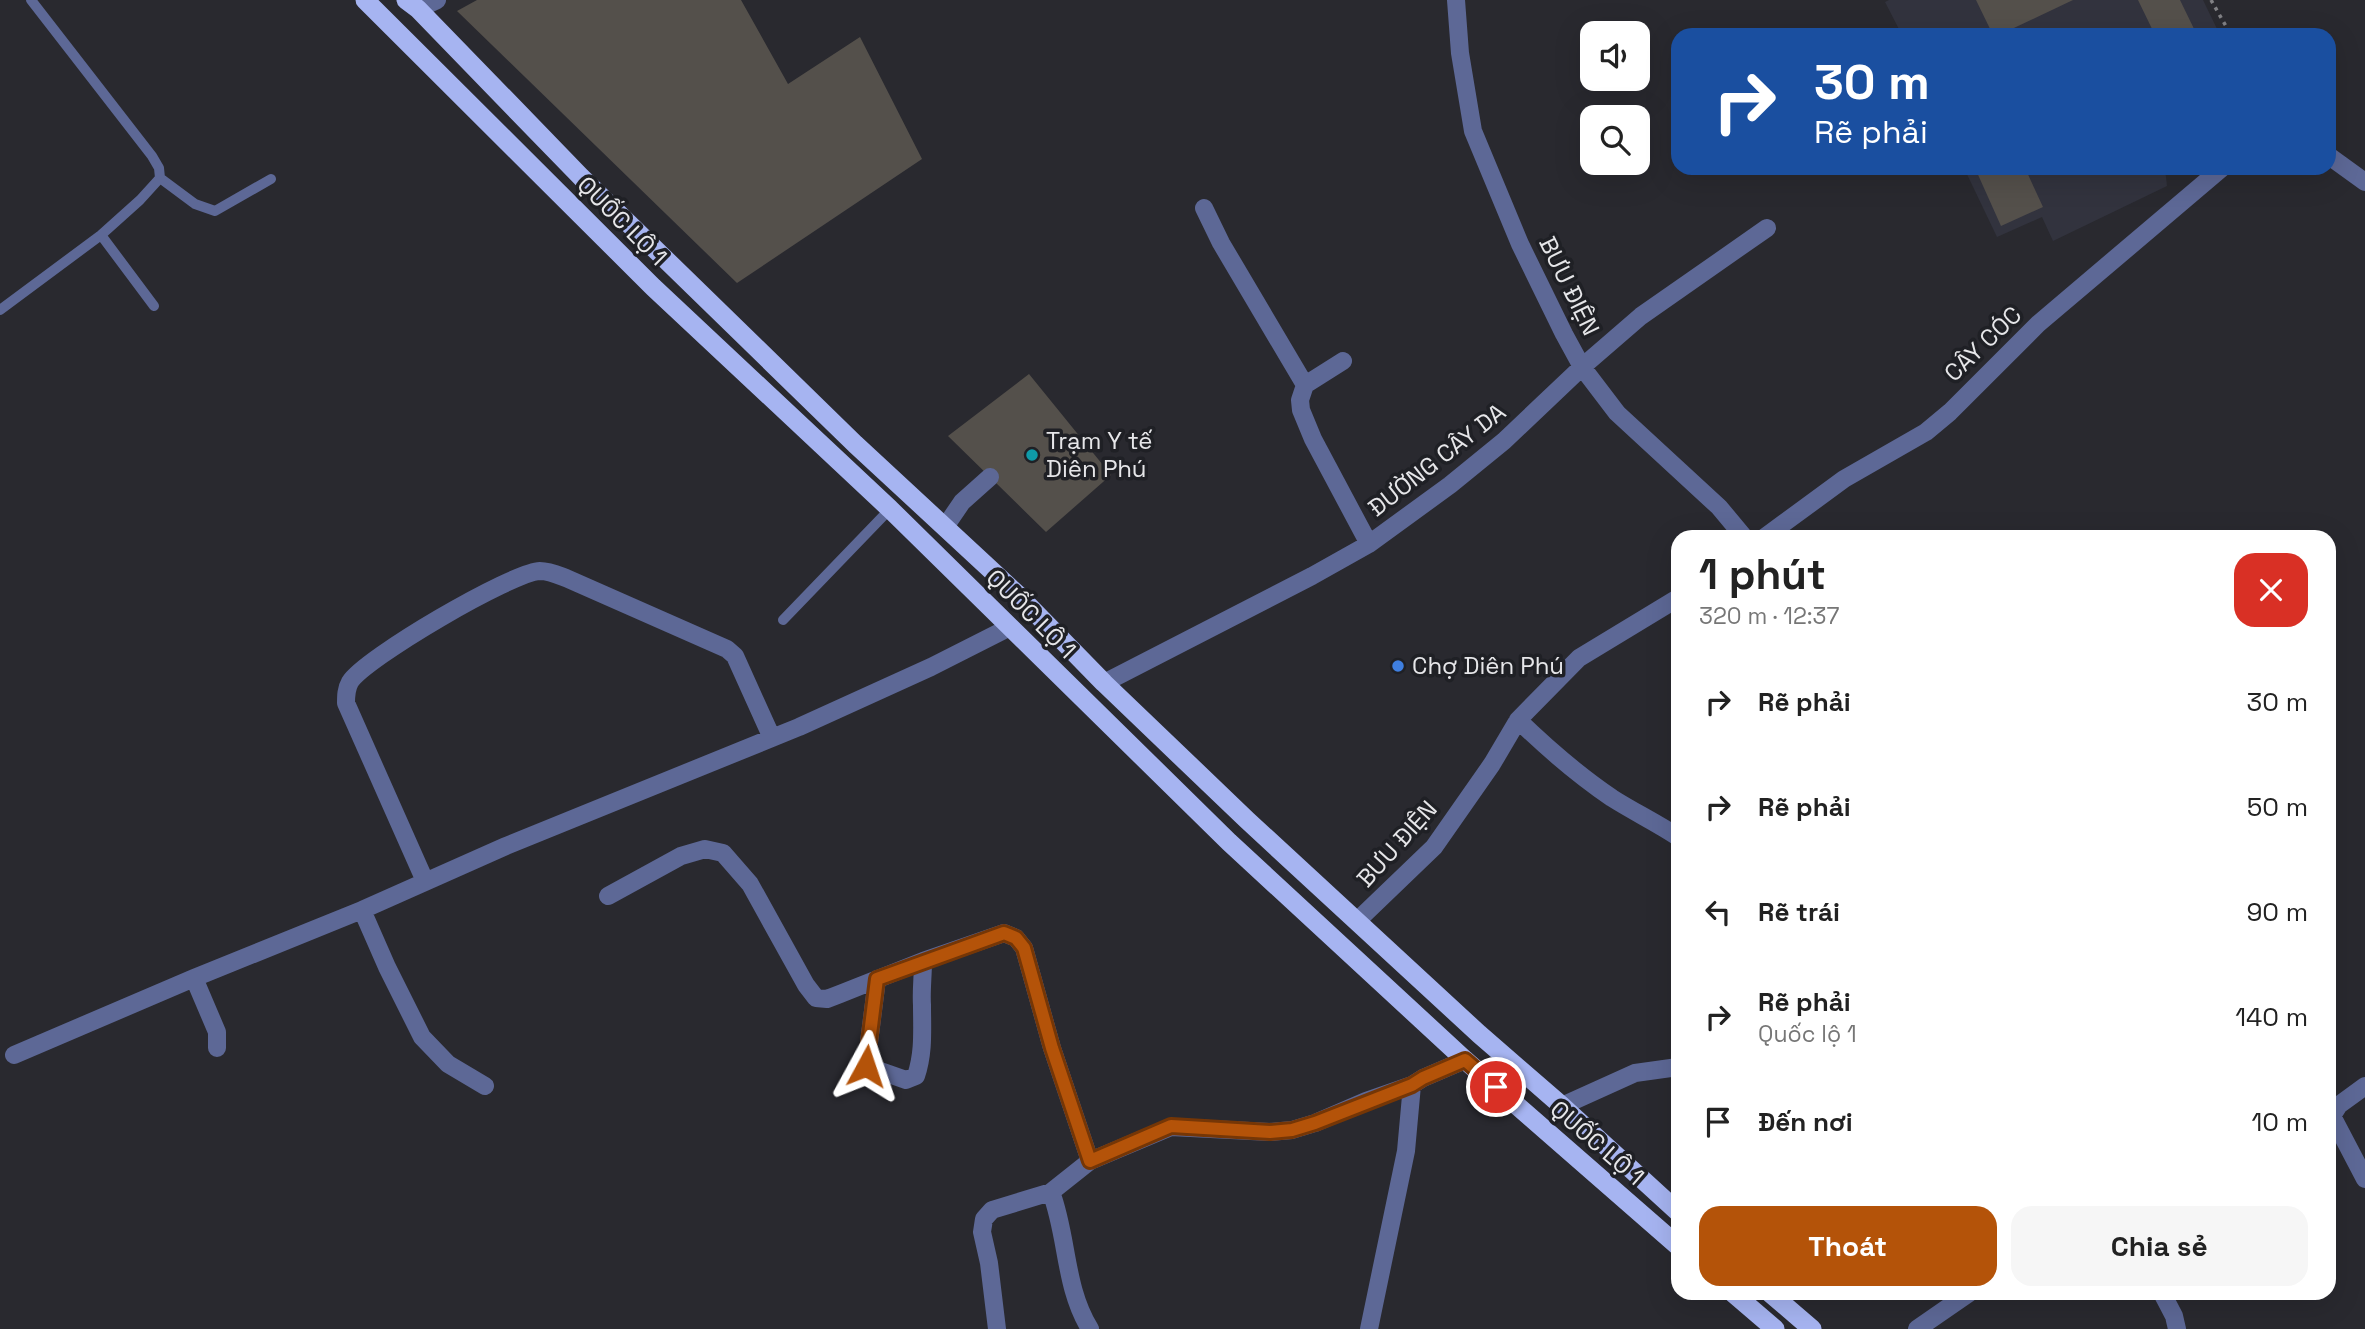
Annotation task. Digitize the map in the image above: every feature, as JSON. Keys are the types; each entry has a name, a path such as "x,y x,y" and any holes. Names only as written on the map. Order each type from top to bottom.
{"highway":[{"name":"QUỐC LỘ 1","path":"365,0 653,287 890,509 1229,842 1465,1060 1671,1240"},
{"name":"QUỐC LỘ 1","path":"412,4 580,177 855,444 1017,594 1104,683 1479,1034 1671,1207"},
{"path":"1741,1300 1775,1329"},
{"path":"1778,1300 1812,1329"}],"street":[{"path":"412,4 437,0"},
{"name":"BƯU ĐIỆN","path":"1455,0 1460,53 1473,131 1520,244 1582,367 1616,413 1719,507 1738,530"},
{"path":"2336,161 2365,182"},
{"name":"CÂY CÓC","path":"1775,530 1844,479 1926,432 1950,412 2038,324 2214,175"},
{"path":"1204,208 1305,385"},
{"name":"ĐƯỜNG CÂY DA","path":"1104,683 1369,544 1450,485 1504,441 1641,316 1767,228"},
{"path":"1343,361 1305,385 1300,400 1306,423 1369,544"},
{"path":"945,527 962,502 990,477"},
{"path":"425,881 346,703 349,682 386,653 479,596 526,574 540,571 566,578 727,649 735,656 772,738"},
{"name":"BƯU ĐIỆN","path":"1357,921 1434,848 1492,764 1518,720 1579,658 1671,602"},
{"path":"14,1055 772,738 930,667 1010,627"},
{"path":"1518,720 1581,776 1613,799 1671,833"},
{"path":"608,896 681,856 705,849 723,853 750,884 806,985 816,998 827,999 1004,933 1016,938 1024,948 1052,1048 1090,1161"},
{"path":"362,910 422,1037 448,1064 485,1086"},
{"path":"877,979 866,1066 906,1080 916,1076 919,1068 923,1035 923,961"},
{"path":"194,978 217,1032 217,1048"},
{"path":"997,1329 989,1263 982,1232 984,1219 992,1210 1051,1192 1090,1161 1171,1126 1270,1132 1292,1130 1412,1085 1465,1060"},
{"path":"1562,1106 1635,1073 1671,1068"},
{"path":"1369,1329 1406,1151 1412,1085"},
{"path":"2336,1109 2365,1086"},
{"path":"2336,1125 2365,1179"},
{"path":"1051,1192 1063,1233 1070,1282 1090,1329"},
{"path":"1917,1329 1959,1300"},
{"path":"2166,1300 2174,1315 2177,1329"}],"lane":[{"path":"0,310 101,235 160,178 159,167 152,156 31,0"},
{"path":"160,178 195,204 215,211 271,180"},
{"path":"101,235 154,306"},
{"path":"783,620 890,509"}],"path":[{"path":"2211,0 2227,28"}],"shaded area":[{"path":"2203,0 2217,28 1898,28 1885,2"},
{"path":"1967,175 2166,175 2167,186 2053,241 2042,217 1997,237"}],"building":[{"path":"477,0 741,0 788,84 860,37 922,159 737,283 457,11"},
{"path":"1976,0 2073,0 2014,28 1990,28"},
{"path":"2138,0 2180,0 2194,28 2152,28"},
{"path":"1978,175 2028,175 2043,207 2001,226"},
{"name":"Trạm Y tế Diên Phú","path":"1029,374 1111,475 1046,532 948,436"}],"place":[{"name":"Trạm Y tế Diên Phú","path":"1032,455"},
{"name":"Chợ Diên Phú","path":"1398,666"}],"route":[{"path":"866,1066 877,979 1004,933 1016,938 1024,948 1031,966 1052,1048 1090,1161 1171,1126 1270,1132 1292,1130 1412,1085 1443,1068 1465,1060 1496,1087"}]}
